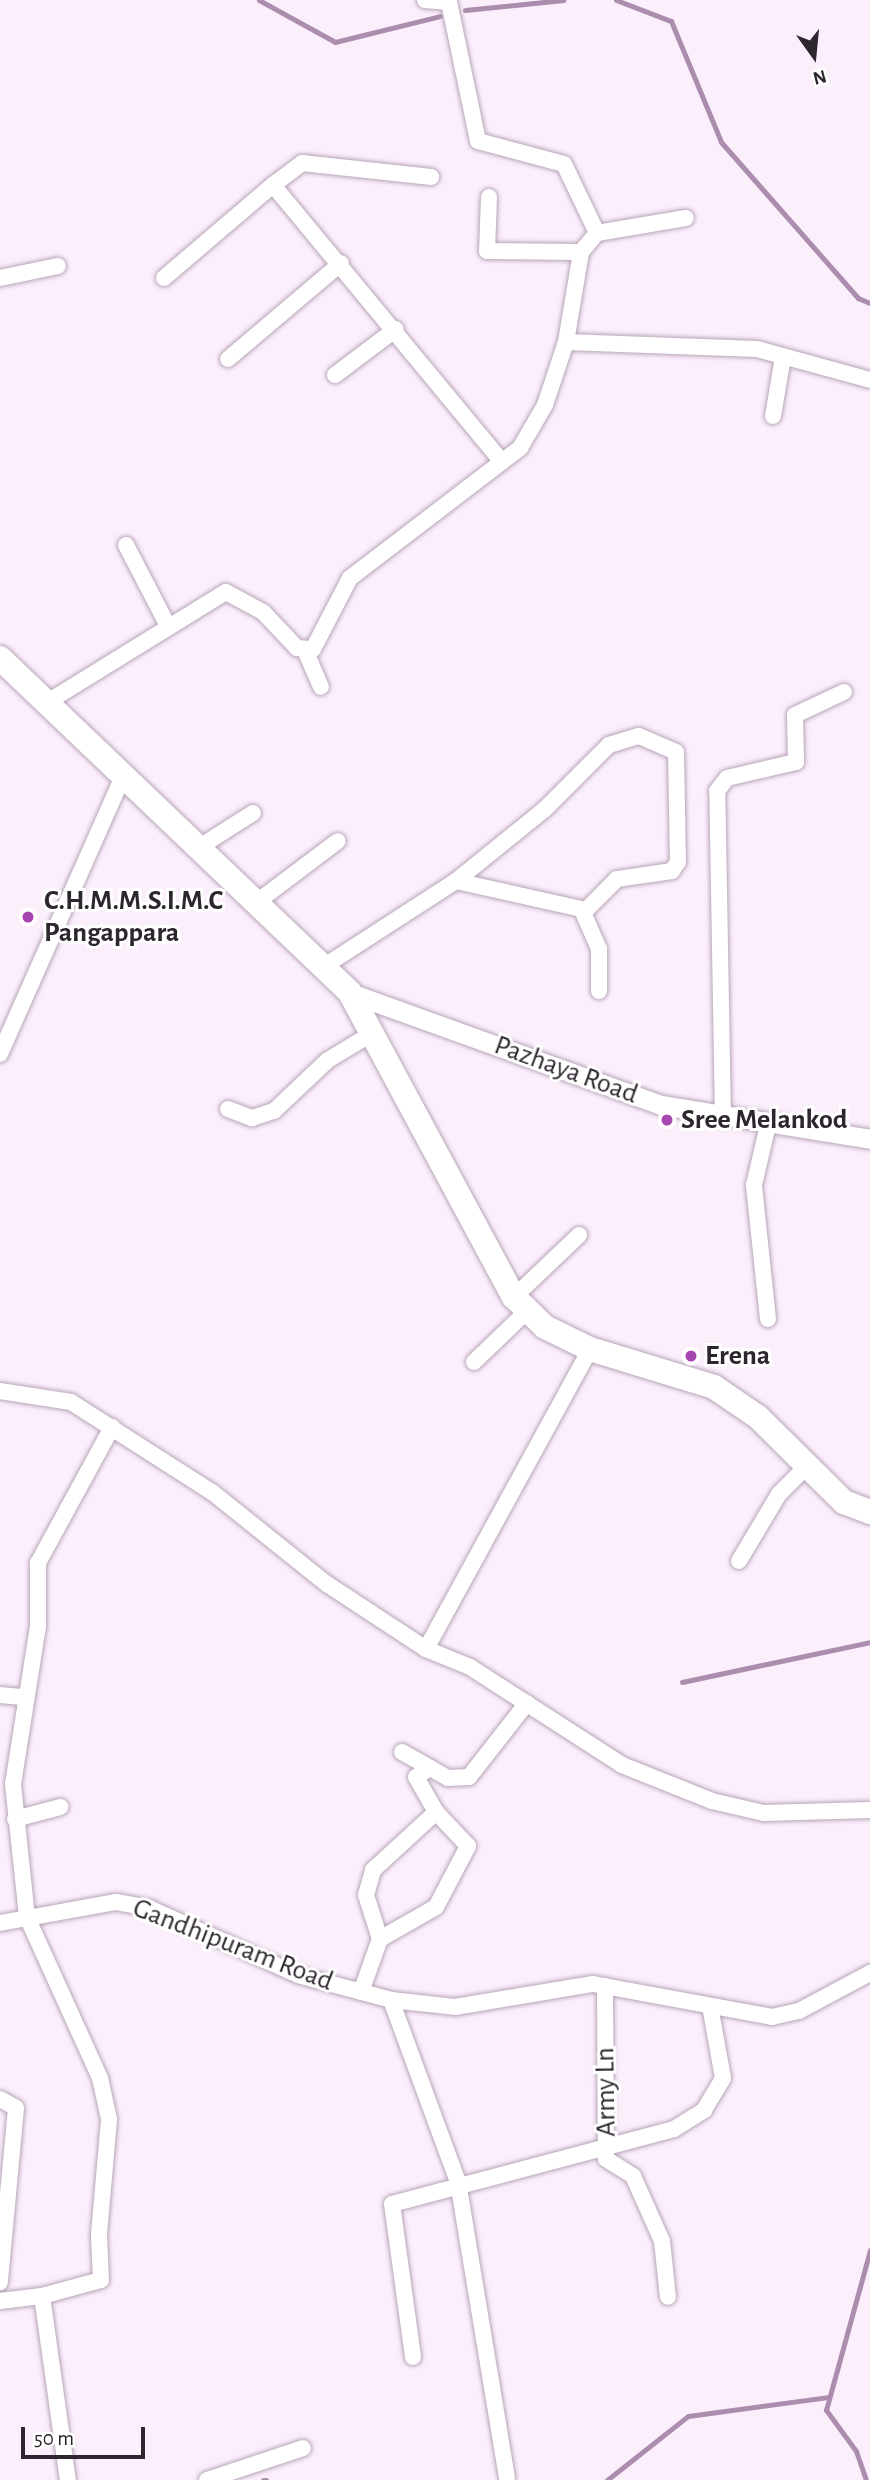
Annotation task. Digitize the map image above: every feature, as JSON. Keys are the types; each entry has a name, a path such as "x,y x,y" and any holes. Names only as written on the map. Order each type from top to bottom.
{"main road":[{"path":"0,658 198,848 326,965 350,993 521,1303 545,1327 590,1349 714,1387 758,1417 805,1468 844,1502 870,1512"}],"street":[{"path":"425,0 449,2 478,141 564,164 597,233"},
{"path":"164,278 302,163 430,177"},
{"path":"273,185 396,329 502,462"},
{"path":"489,197 487,251 581,252"},
{"path":"305,650 318,643 350,578 520,448 545,405 566,342 581,252 597,233 686,218"},
{"path":"228,359 341,263"},
{"path":"0,278 58,266"},
{"path":"334,375 396,329"},
{"path":"566,342 665,342 783,357 870,380"},
{"path":"773,416 783,357"},
{"path":"126,545 168,626"},
{"path":"46,703 168,626 231,591 305,650 321,687"},
{"path":"723,1119 717,791 727,778 796,762 796,715 844,692"},
{"path":"326,965 456,881 545,809 609,745 639,736 668,744 680,762 677,866 617,879 598,904 582,910 456,881"},
{"path":"0,1054 122,776"},
{"path":"198,848 253,813"},
{"path":"257,902 338,841"},
{"path":"582,910 599,949 599,991"},
{"name":"Pazhaya Road","path":"350,993 661,1105 723,1119 870,1139"},
{"path":"228,1109 252,1118 274,1111 328,1060 371,1034"},
{"path":"768,1125 754,1185 768,1319"},
{"path":"474,1362 579,1235"},
{"path":"426,1649 590,1349"},
{"path":"0,1391 71,1402 112,1427 426,1649 527,1703 622,1765 712,1801 764,1813 870,1810"},
{"path":"0,2301 42,2296 101,2280 99,2234 109,2119 100,2078 27,1917 15,1819 22,1697 38,1626 38,1563 112,1427"},
{"path":"739,1560 779,1494 805,1468"},
{"path":"0,1695 22,1697"},
{"path":"402,1752 448,1778 469,1777 527,1703"},
{"path":"380,1939 436,1908 468,1846 436,1812 416,1777 430,1768"},
{"path":"15,1819 60,1807"},
{"path":"361,1992 380,1939 366,1895 373,1870 436,1812"},
{"name":"Gandhipuram Road","path":"0,1923 75,1905 149,1908 299,1975 391,2000 455,2007 562,1985 605,1986 711,2011 772,2017 799,2011 870,1973"},
{"name":"Army Ln","path":"605,1986 606,2159 633,2176 663,2241 668,2297"},
{"path":"391,2000 458,2182 508,2478"},
{"path":"413,2357 392,2204 458,2182 674,2129 715,2098 723,2078 711,2011"},
{"path":"0,2099 16,2108 0,2282"},
{"path":"42,2296 68,2480"},
{"path":"207,2480 303,2448"}],"waterway":[{"path":"259,0 335,42 440,16"},
{"path":"465,10 563,0"},
{"path":"616,0 671,21 721,142 858,298 870,303"},
{"path":"682,1682 870,1642"},
{"path":"866,2480 856,2451 826,2410 870,2250"},
{"path":"607,2480 688,2416 828,2397"}],"place":[{"name":"C.H.M.M.S.I.M.C Pangappara","path":"28,917"},
{"name":"Sree Melankod","path":"667,1120"},
{"name":"Erena","path":"691,1356"}]}
